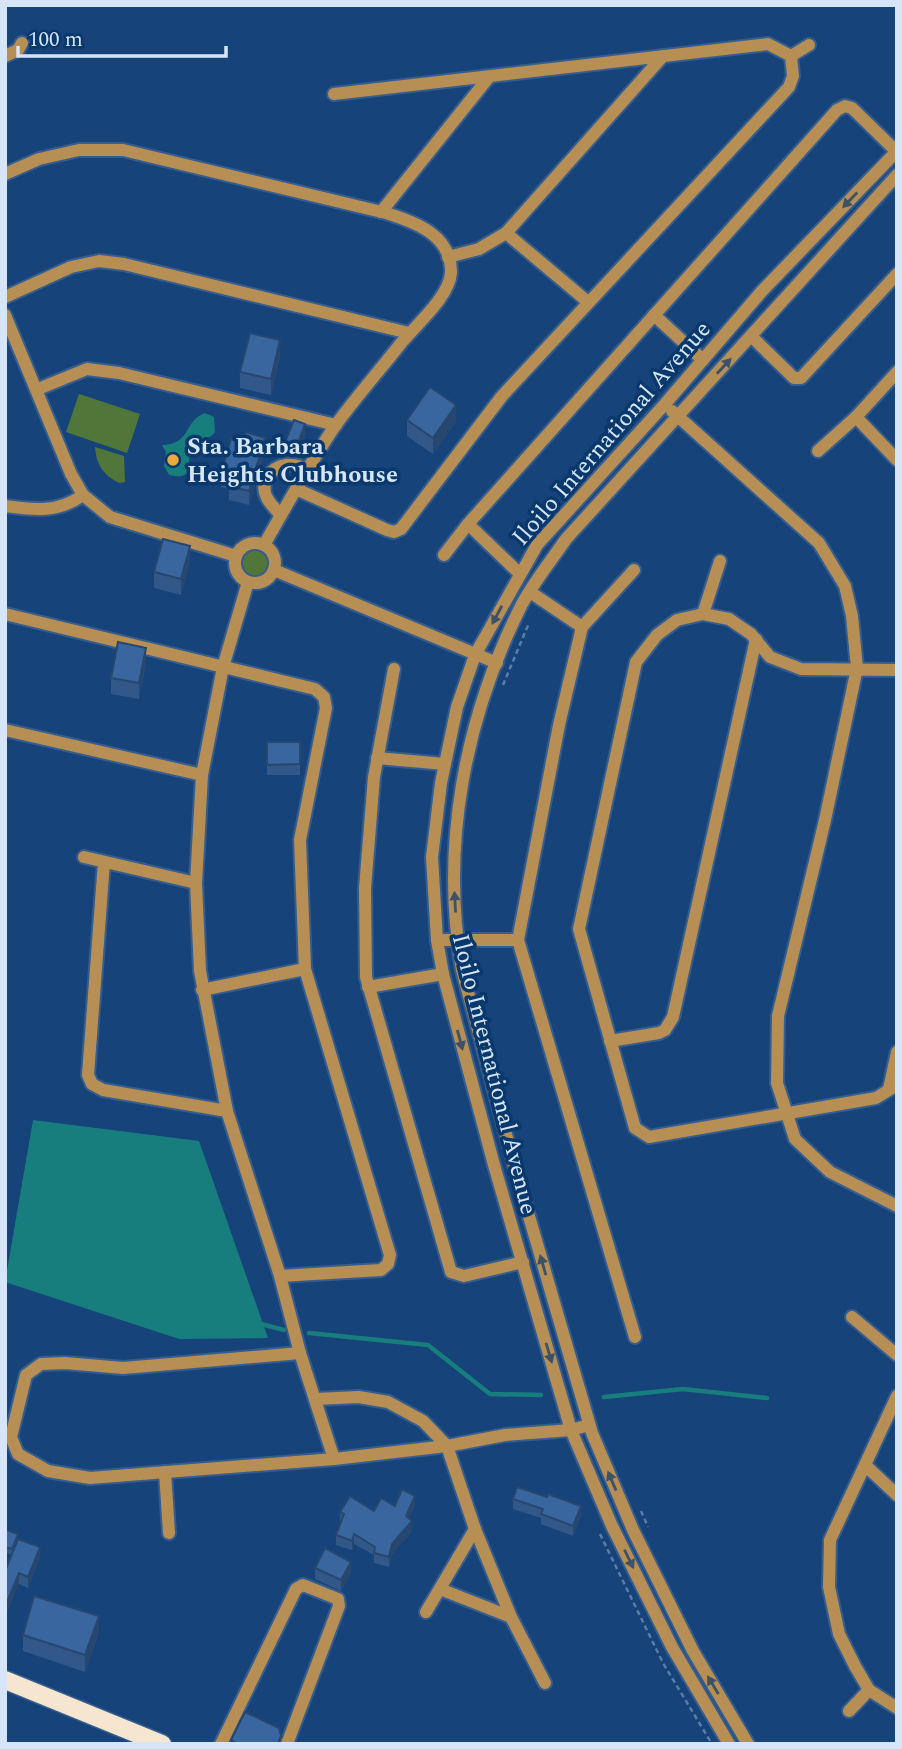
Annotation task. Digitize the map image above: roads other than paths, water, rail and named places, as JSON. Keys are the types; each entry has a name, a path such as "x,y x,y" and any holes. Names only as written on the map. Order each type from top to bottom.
{"main road":[{"path":"5,1680 162,1744"}],"street":[{"path":"5,56 18,50 22,43"},
{"path":"334,94 768,44 791,57"},
{"path":"791,57 810,45"},
{"path":"448,257 479,249 506,233 663,56"},
{"path":"296,489 387,530 394,532 401,529 502,396 789,87 793,76 791,57"},
{"path":"381,212 489,77"},
{"path":"444,555 468,524 837,110 845,106 852,108 896,151"},
{"path":"5,174 39,159 79,150 123,150 414,221 438,237 448,257 451,274 438,303 409,333 336,425 264,545"},
{"name":"Iloilo International Avenue","path":"729,1744 672,1647 612,1526 571,1430 443,974 437,940 432,857 445,764 457,707 475,655 537,545 665,404 762,291 896,151"},
{"name":"Iloilo International Avenue","path":"748,1744 693,1651 633,1530 589,1425 481,1046 457,941 453,861 462,786 478,710 522,605 535,596 566,540 897,175"},
{"path":"506,233 588,302"},
{"path":"5,297 71,267 99,261 124,264 409,333"},
{"path":"751,337 794,378 801,378 897,274"},
{"path":"654,315 703,360"},
{"path":"5,316 71,474 83,495 110,517 236,556"},
{"path":"37,389 87,369 132,376 336,425"},
{"path":"818,451 856,417 897,372"},
{"path":"665,404 819,543 845,586 852,616 857,668 825,820 778,1016 777,1083 795,1139 830,1172 897,1206"},
{"path":"856,417 897,460"},
{"path":"281,515 267,499 264,484 268,475 274,469 286,465 308,470"},
{"path":"5,506 48,510 73,502 83,495"},
{"path":"468,524 519,573"},
{"path":"253,543 264,545 275,560 274,570 268,579 258,583 248,582 239,576 235,566 236,556 243,547 253,543"},
{"path":"703,614 720,561"},
{"path":"634,569 582,627 559,725 518,940 635,1337"},
{"path":"274,570 498,663"},
{"path":"248,582 223,667 202,775 196,883 202,990 227,1111 280,1276 300,1353 334,1459"},
{"path":"535,596 582,627"},
{"path":"5,614 315,690 324,697 326,708 300,840 305,970 390,1255 388,1264 381,1270 280,1276"},
{"path":"897,670 801,669 770,657 756,639 729,619 703,614 677,620 657,635 636,663 579,929 635,1128 649,1138 876,1098 893,1087 897,1052"},
{"path":"610,1041 659,1033 665,1030 673,1017 756,639"},
{"path":"394,669 377,758 366,888 366,977 451,1272 464,1276 523,1262"},
{"path":"5,730 202,775"},
{"path":"377,758 445,764"},
{"path":"84,857 196,883"},
{"path":"104,862 88,1075 92,1084 103,1090 227,1111"},
{"path":"437,940 518,940"},
{"path":"202,990 305,970"},
{"path":"369,987 443,974"},
{"path":"852,1317 897,1355"},
{"path":"300,1353 123,1368 65,1363 41,1364 26,1376 11,1437 18,1454 48,1471 90,1478 334,1459 447,1446 505,1435 571,1430 589,1425"},
{"path":"897,1396 830,1540 830,1587 839,1634 869,1690 897,1707"},
{"path":"315,1399 359,1397 387,1402 423,1422 447,1446 475,1529 511,1617 545,1684"},
{"path":"865,1465 897,1495"},
{"path":"165,1472 169,1533"},
{"path":"426,1612 475,1529"},
{"path":"221,1744 296,1590 303,1585 338,1599 339,1606 287,1744"},
{"path":"440,1589 511,1617"},
{"path":"849,1711 869,1690"}],"waterway":[{"path":"261,1324 284,1330"},
{"path":"309,1333 428,1345 490,1394 541,1395"},
{"path":"604,1397 683,1389 767,1398"}],"place":[{"name":"Sta. Barbara Heights Clubhouse","path":"173,460"}]}
